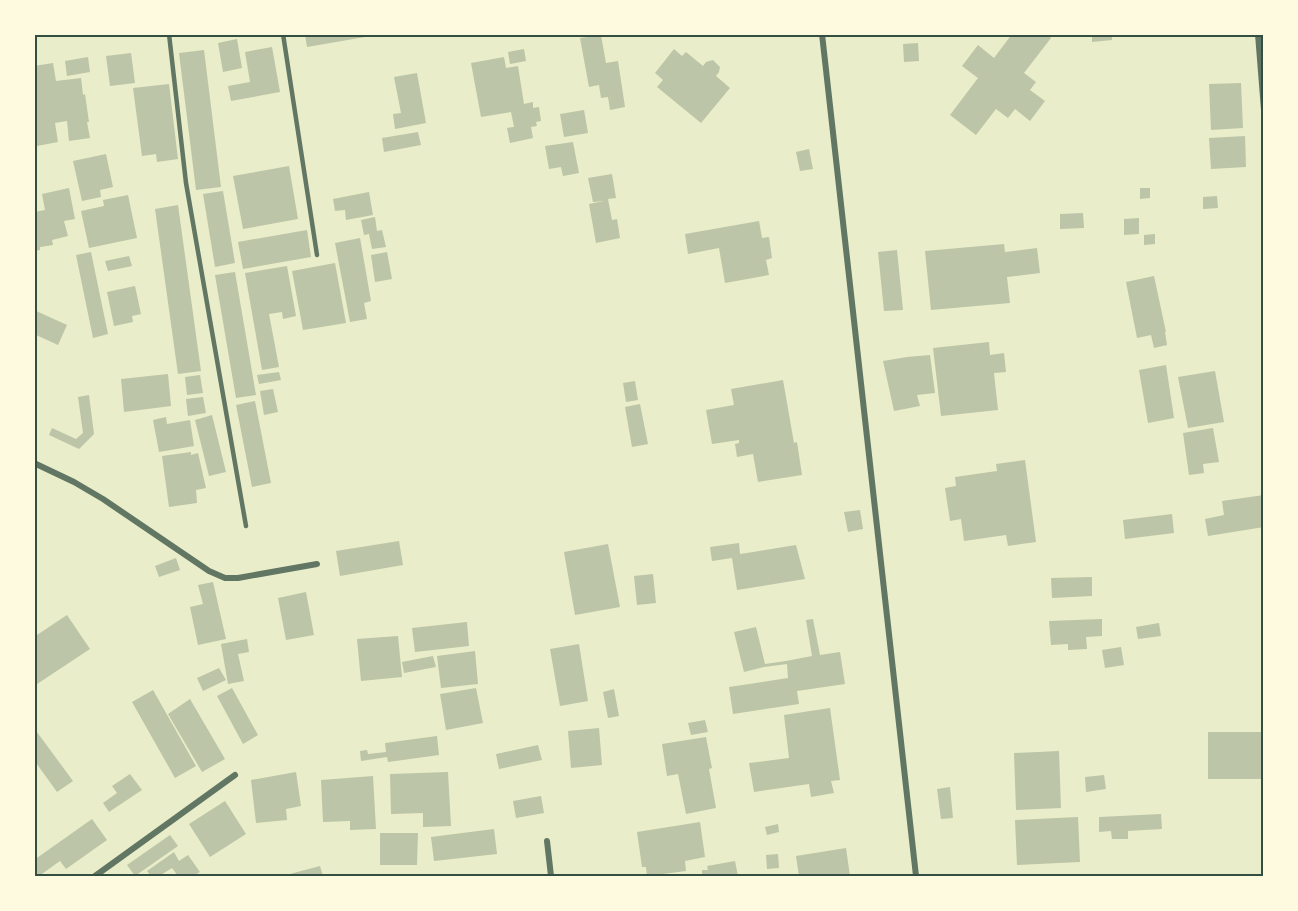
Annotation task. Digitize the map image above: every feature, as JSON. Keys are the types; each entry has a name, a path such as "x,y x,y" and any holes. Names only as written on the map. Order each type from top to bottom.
{"street":[{"path":"822,34 916,876"},
{"path":"1258,34 1263,110"},
{"path":"34,464 74,482 103,499 197,564 225,578 238,578 317,564"},
{"path":"95,876 235,775"},
{"path":"547,841 551,876"}],"lane":[{"path":"169,34 186,183 246,526"},
{"path":"283,34 317,255"}],"building":[{"path":"305,34 371,34 371,36 307,47"},
{"path":"1012,34 1047,34 1051,38 1024,73 1036,82 1030,90 1045,101 1030,121 1015,109 1008,118 996,109 976,135 950,115 978,78 962,66 978,45 994,58"},
{"path":"1092,34 1112,34 1112,40 1092,42"},
{"path":"601,35 606,63 618,61 625,107 610,110 608,97 601,98 599,85 589,87 580,38"},
{"path":"237,39 242,68 223,72 218,43"},
{"path":"918,43 919,61 904,62 903,44"},
{"path":"272,47 280,92 231,101 228,86 250,82 245,52"},
{"path":"524,49 526,61 510,64 508,52"},
{"path":"674,49 682,56 686,52 703,66 706,62 713,60 720,67 716,76 730,88 701,123 657,87 663,80 655,73"},
{"path":"204,50 221,187 196,190 179,53"},
{"path":"131,53 135,83 110,86 106,56"},
{"path":"88,57 90,72 67,76 65,61"},
{"path":"504,57 506,68 518,66 524,104 533,102 533,108 539,107 541,121 536,122 537,126 531,127 533,138 510,143 507,128 514,127 511,112 481,117 471,63"},
{"path":"53,63 56,81 81,78 90,138 69,141 67,121 55,123 58,142 37,146 34,132 34,66"},
{"path":"417,73 426,123 395,129 393,114 401,113 394,77"},
{"path":"1241,83 1243,128 1211,130 1209,84"},
{"path":"169,84 178,159 157,162 156,154 142,156 133,88"},
{"path":"584,110 588,133 564,137 560,114"},
{"path":"418,132 421,145 384,152 382,138"},
{"path":"1245,136 1246,167 1211,169 1209,138"},
{"path":"573,142 579,173 563,176 561,167 549,169 545,146"},
{"path":"809,149 813,169 800,171 796,152"},
{"path":"106,154 113,187 100,190 101,197 82,201 73,161"},
{"path":"289,166 298,219 243,229 233,176"},
{"path":"612,174 616,198 608,199 612,220 617,219 620,238 596,243 589,204 604,201 593,202 588,178"},
{"path":"69,188 75,219 64,221 68,236 52,240 53,245 40,247 40,250 34,251 34,212 45,210 42,194"},
{"path":"1140,188 1150,188 1150,198 1140,199"},
{"path":"223,191 235,263 215,267 203,194"},
{"path":"369,192 373,215 346,220 345,210 335,211 333,199"},
{"path":"128,195 137,238 89,248 81,211 104,206 103,200"},
{"path":"1217,196 1218,208 1203,209 1203,197"},
{"path":"178,205 201,371 178,374 155,209"},
{"path":"1083,213 1084,228 1060,229 1060,214"},
{"path":"375,217 377,231 382,230 386,247 372,249 369,234 364,235 361,220"},
{"path":"1139,218 1139,234 1124,235 1124,219"},
{"path":"759,221 762,238 769,237 772,258 766,260 769,275 725,283 719,248 688,254 685,234"},
{"path":"307,230 311,257 243,269 238,242"},
{"path":"1155,234 1155,244 1144,245 1144,235"},
{"path":"360,238 371,301 364,303 367,319 350,322 335,243"},
{"path":"1004,244 1005,252 1037,248 1040,273 1007,277 1010,303 931,310 925,251"},
{"path":"897,250 903,310 884,311 878,252"},
{"path":"91,252 108,334 93,338 76,255"},
{"path":"387,252 392,279 375,282 371,255"},
{"path":"129,256 132,266 108,271 105,261"},
{"path":"335,263 346,323 303,330 292,271"},
{"path":"287,266 296,316 283,319 282,312 269,314 279,367 262,370 245,273"},
{"path":"235,272 256,395 236,398 215,275"},
{"path":"1154,276 1167,345 1154,348 1151,335 1137,338 1126,282"},
{"path":"135,286 141,314 132,316 133,322 114,326 107,292"},
{"path":"34,310 67,325 58,345 34,334"},
{"path":"989,342 990,355 1004,353 1006,372 994,373 998,410 941,416 933,348"},
{"path":"930,355 935,393 917,395 920,406 894,411 883,361"},
{"path":"1166,365 1174,418 1148,423 1139,370"},
{"path":"1215,371 1224,422 1188,428 1178,377"},
{"path":"279,372 281,380 259,384 257,375"},
{"path":"168,374 171,406 124,412 121,379"},
{"path":"200,375 203,393 187,395 185,377"},
{"path":"783,380 802,475 758,482 753,454 737,457 735,444 739,443 739,440 712,444 706,410 734,405 731,389"},
{"path":"635,381 638,400 626,402 623,383"},
{"path":"273,389 278,412 264,415 260,391"},
{"path":"89,395 94,434 79,449 49,435 52,428 76,439 83,433 78,397"},
{"path":"203,397 206,413 188,416 186,399"},
{"path":"255,401 271,483 252,487 236,405"},
{"path":"640,404 648,444 632,447 625,407"},
{"path":"212,415 226,472 209,476 195,420"},
{"path":"166,417 167,424 190,420 194,446 159,452 153,420"},
{"path":"1213,428 1219,462 1203,464 1204,473 1189,475 1183,433"},
{"path":"191,452 191,455 198,453 206,488 196,490 197,503 169,507 162,456"},
{"path":"1025,460 1036,542 1008,546 1006,535 964,541 961,519 950,521 945,488 956,486 955,477 997,471 996,464"},
{"path":"1264,495 1264,527 1208,536 1205,519 1224,515 1222,501"},
{"path":"860,510 863,529 848,532 844,512"},
{"path":"1172,514 1174,533 1125,539 1123,520"},
{"path":"399,541 403,565 340,576 336,551"},
{"path":"739,543 740,554 796,545 805,579 737,590 732,558 712,561 710,547"},
{"path":"608,544 620,607 575,615 564,552"},
{"path":"176,558 180,570 159,577 155,566"},
{"path":"653,574 656,603 637,605 634,576"},
{"path":"1092,577 1092,596 1052,598 1051,578"},
{"path":"213,582 226,639 198,645 190,607 203,604 198,585"},
{"path":"306,592 314,635 286,640 278,598"},
{"path":"67,615 90,649 34,686 34,637"},
{"path":"813,619 820,655 840,652 845,684 797,691 799,704 733,714 729,687 788,678 787,664 744,672 734,632 756,627 765,664 786,661 812,656 806,620"},
{"path":"1102,619 1102,636 1086,637 1087,649 1068,650 1068,644 1051,645 1049,621"},
{"path":"467,622 469,646 415,652 412,628"},
{"path":"1159,623 1161,636 1138,639 1136,627"},
{"path":"398,636 402,677 361,681 357,639"},
{"path":"247,639 249,652 238,654 244,681 228,684 221,644"},
{"path":"579,644 588,701 560,706 550,649"},
{"path":"1121,647 1124,665 1105,668 1102,650"},
{"path":"475,651 478,684 441,688 437,656"},
{"path":"433,656 436,667 404,673 402,662"},
{"path":"219,668 226,680 203,691 197,678"},
{"path":"232,688 258,735 243,744 217,696"},
{"path":"476,688 483,723 446,730 440,694"},
{"path":"614,689 619,716 608,718 603,692"},
{"path":"153,690 196,766 175,778 132,702"},
{"path":"190,699 225,759 202,772 168,714"},
{"path":"830,708 840,780 831,781 834,793 811,797 809,784 754,792 749,763 789,758 784,715"},
{"path":"705,720 708,732 691,735 688,723"},
{"path":"34,728 73,781 57,792 34,760"},
{"path":"599,728 602,765 571,768 568,731"},
{"path":"1208,732 1264,732 1264,779 1208,779"},
{"path":"437,736 439,755 388,762 387,757 361,761 360,751 367,750 368,754 386,752 385,743"},
{"path":"706,737 716,808 686,814 678,774 667,776 662,744"},
{"path":"538,745 542,760 499,769 496,754"},
{"path":"1059,751 1061,808 1016,810 1014,753"},
{"path":"296,772 301,806 286,809 287,820 256,823 251,780"},
{"path":"448,772 451,826 423,827 423,813 391,814 390,774"},
{"path":"130,774 142,790 109,812 103,803 117,793 112,786"},
{"path":"1104,775 1106,789 1086,792 1085,777"},
{"path":"373,776 376,829 350,830 350,821 323,822 321,780"},
{"path":"950,787 953,818 941,819 937,789"},
{"path":"541,796 544,813 516,818 513,801"},
{"path":"225,801 246,834 210,857 189,824"},
{"path":"1161,814 1162,829 1128,831 1128,839 1112,839 1111,831 1099,832 1099,817"},
{"path":"1078,817 1080,862 1017,865 1015,820"},
{"path":"92,819 107,840 66,869 60,861 39,876 34,876 34,860"},
{"path":"700,822 705,857 685,861 686,871 647,876 646,867 642,867 637,832"},
{"path":"778,824 779,832 767,835 765,827"},
{"path":"494,829 497,854 434,861 431,837"},
{"path":"380,833 418,833 417,865 380,865"},
{"path":"170,835 178,846 135,876 127,865"},
{"path":"846,848 850,876 799,876 796,856"},
{"path":"174,852 179,861 188,855 200,872 193,876 178,876 172,868 159,876 151,876 147,871"},
{"path":"778,854 779,868 767,869 766,855"},
{"path":"735,861 738,876 702,876 702,870 708,870 707,866"},
{"path":"320,866 323,876 286,876 286,875"}]}
